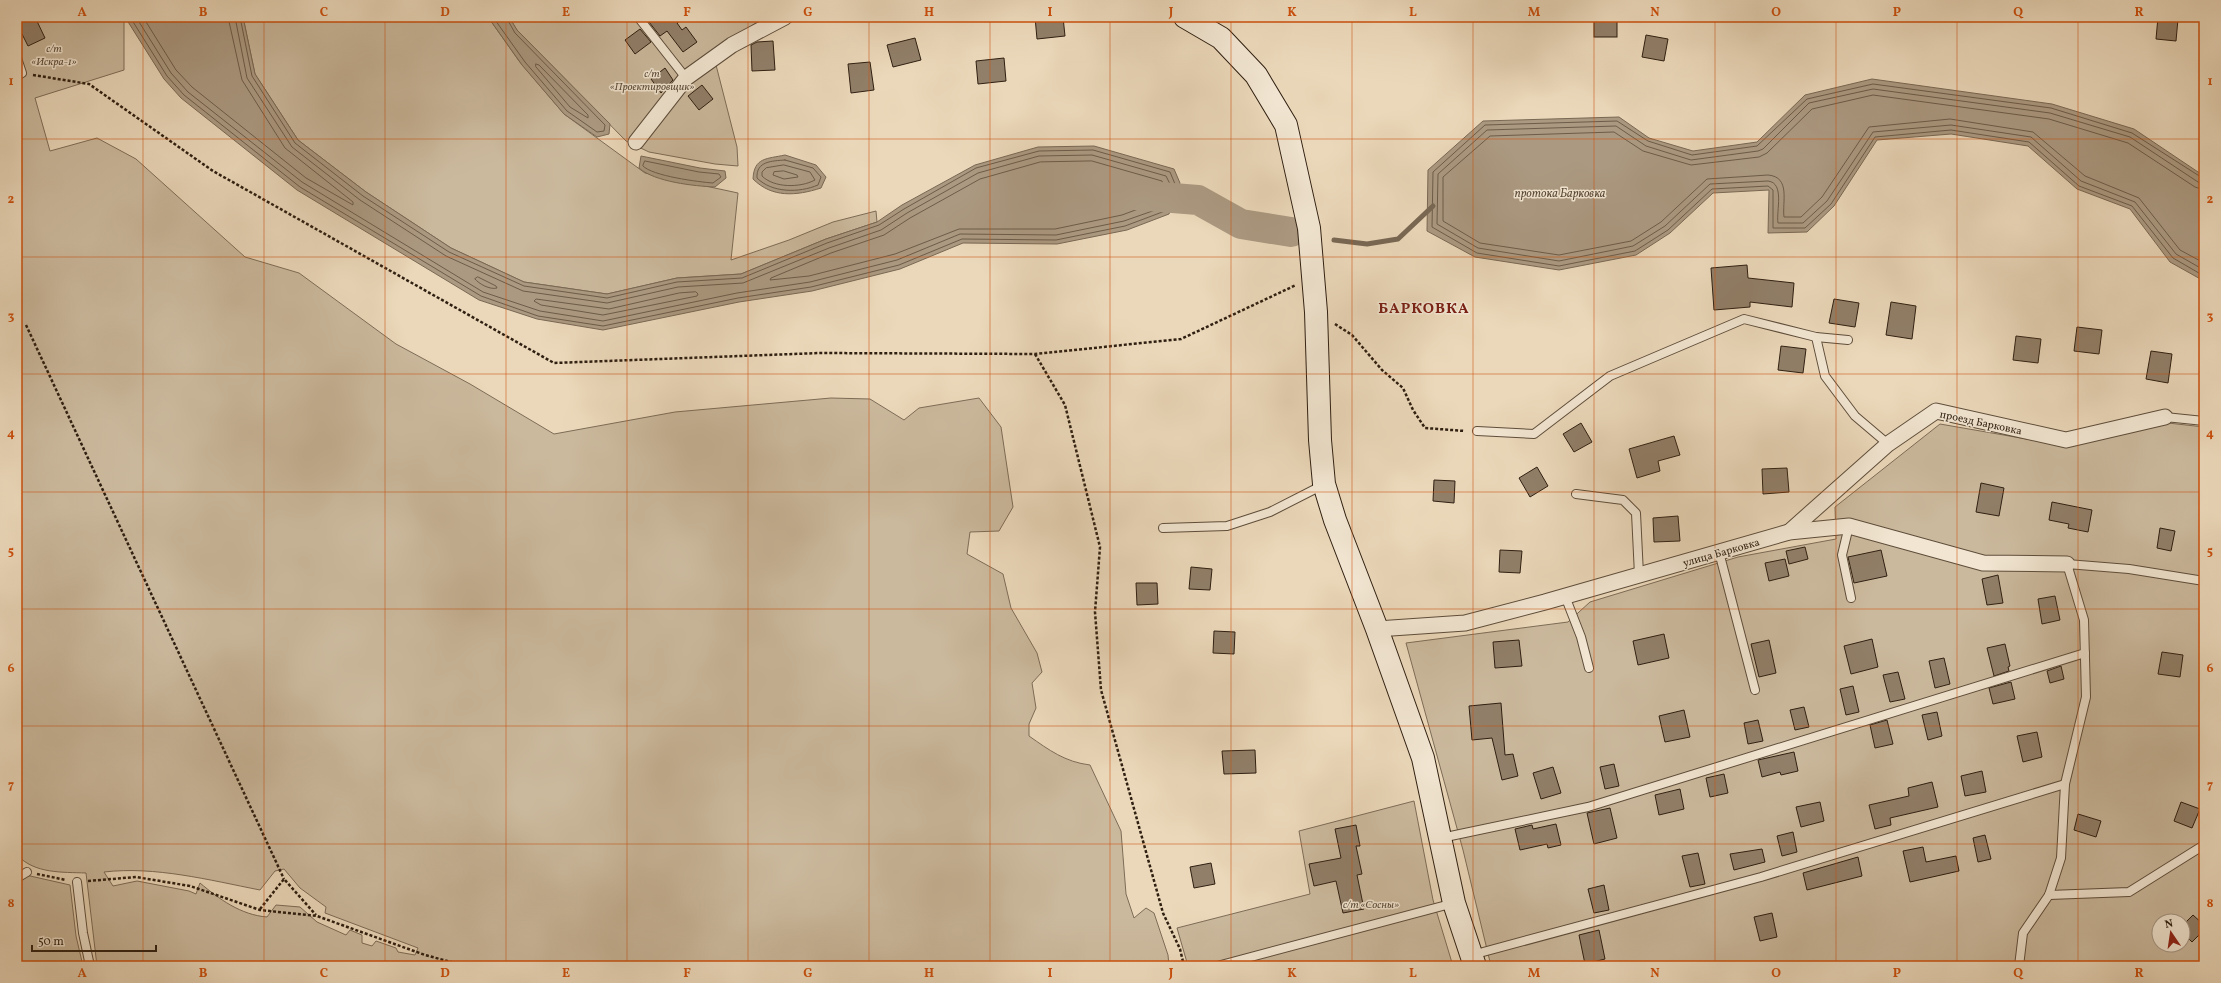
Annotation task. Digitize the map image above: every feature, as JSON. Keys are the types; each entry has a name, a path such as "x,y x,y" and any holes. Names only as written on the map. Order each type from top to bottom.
{"main road":[{"path":"1185,17 1221,38 1256,75 1286,125 1309,228 1314,277 1320,440 1324,484 1352,567 1377,629 1423,758 1454,903 1473,961"}],"street":[{"path":"636,142 686,78 732,45 785,17"},
{"name":"проезд Барковка","path":"1789,532 1888,444 1936,411 2066,440 2165,417"},
{"name":"улица Барковка","path":"1377,629 1465,622 1565,596 1789,532 1849,526 1983,563 2067,564"}],"lane":[{"path":"638,17 686,78"},
{"path":"17,58 20,75"},
{"path":"1477,431 1534,434 1610,376 1744,319 1816,337 1848,340"},
{"path":"1816,337 1825,376 1855,416 1888,444"},
{"path":"2165,417 2204,421"},
{"path":"1163,528 1227,526 1270,512 1324,484"},
{"path":"1576,494 1623,500 1636,513 1639,575"},
{"path":"1849,526 1842,555 1851,598"},
{"path":"1719,552 1755,690"},
{"path":"2018,966 2023,934 2049,895 2061,858 2065,784 2086,697 2084,620 2067,564 2129,569 2204,581"},
{"path":"1565,596 1581,637 1589,668"},
{"path":"1441,838 1588,807 2085,653"},
{"path":"1473,961 1761,877 2065,784"},
{"path":"2049,895 2129,892 2204,845"},
{"path":"17,878 27,872"},
{"path":"77,882 83,933 90,966"},
{"path":"1217,966 1454,903"}],"path":[{"path":"20,75 89,84 213,171 554,363 820,353 1035,354 1181,339 1314,277"},
{"path":"1316,312 1352,335 1382,370 1404,388 1413,410 1425,428 1477,431"},
{"path":"26,325 284,879 317,916"},
{"path":"1035,354 1065,405 1100,547 1094,612 1101,690 1163,913 1180,949 1184,966"},
{"path":"27,872 77,882 136,877 190,886 260,910 317,916 425,955 466,966"},
{"path":"260,910 284,879"}],"green space":[{"name":"с/т «Искра-1»","path":"17,17 124,17 124,70 35,98 50,151 97,138 136,159 245,257 299,273 396,344 470,384 554,434 675,412 831,398 870,399 904,420 919,408 979,398 1001,427 1013,507 999,531 970,532 967,554 1003,574 1011,608 1037,653 1042,672 1032,683 1036,708 1029,724 1029,736 1050,751 1073,761 1090,765 1121,831 1126,894 1134,918 1146,908 1154,913 1168,955 1169,966 494,966 484,963 486,966 97,966 86,873 58,872 40,869 32,866 17,855","holes":["284,869 300,888 326,907 325,913 418,948 415,955 398,952 396,948 376,941 372,946 362,943 362,935 350,930 346,935 317,922 300,907 276,905 267,917 257,916 239,910 215,895 200,883 196,894 189,891 137,881 113,886 104,872 162,872 202,878 260,890 275,871"]},
{"path":"243,17 488,17 519,61 564,114 645,173 738,193 731,260 789,240 833,222 876,211 877,222 826,239 741,274 677,278 607,294 524,282 451,248 366,192 298,140 255,74"},
{"name":"с/т «Проектировщик»","path":"509,17 764,17 709,56 716,65 737,147 738,166 715,164 649,152 626,141 517,30"},
{"path":"2159,422 2204,427 2204,966 1491,966 1463,850 1406,643 1568,622 1590,602 1738,557 1836,539 1835,507 1940,424 2067,446"},
{"name":"с/т «Сосны»","path":"1414,801 1433,900 1453,966 1188,966 1177,928 1310,894 1299,831"},
{"path":"17,873 70,885 76,936 83,966 17,966"}],"water":[{"path":"125,17 243,17 255,74 298,140 366,192 451,248 524,282 607,294 677,278 741,274 826,239 877,222 902,205 975,165 1038,147 1094,146 1174,169 1180,183 1169,214 1127,230 1057,244 963,243 900,269 812,291 739,302 603,330 537,319 479,300 297,190 181,98 164,79"},
{"path":"488,17 509,17 517,30 610,124 609,134 597,137 564,114 522,65"},
{"name":"протока Барковка","path":"1872,79 2052,104 2134,129 2204,176 2204,281 2170,262 2130,209 2077,189 2028,146 1951,134 1877,140 1834,206 1807,232 1768,233 1769,190 1713,193 1670,233 1636,255 1559,270 1475,257 1427,231 1428,170 1483,121 1619,117 1649,138 1693,151 1757,142 1805,95"},
{"path":"785,155 816,165 826,177 821,188 802,193 785,194 768,190 753,179 756,167 763,160"},
{"path":"641,156 700,168 725,171 726,178 715,187 697,186 665,180 646,173 639,168"}],"building":[{"path":"31,17 35,17 45,38 28,46 17,24"},
{"path":"656,17 685,17 677,23 682,30 686,27 697,42 683,52 667,31 660,36 649,22"},
{"path":"1035,17 1063,17 1065,36 1037,39"},
{"path":"1594,17 1617,17 1617,37 1594,37"},
{"path":"2158,17 2178,19 2176,41 2156,39"},
{"path":"640,29 651,42 635,54 625,40"},
{"path":"1646,35 1668,39 1664,61 1642,57"},
{"path":"915,38 921,60 893,67 887,45"},
{"path":"773,41 775,70 752,71 751,45 757,42"},
{"path":"1004,58 1006,81 978,84 976,61"},
{"path":"870,62 874,90 851,93 848,64"},
{"path":"665,68 673,80 661,93 651,79"},
{"path":"702,85 713,99 699,110 688,96"},
{"path":"1747,265 1748,278 1794,283 1792,307 1750,302 1750,307 1714,310 1711,268"},
{"path":"1834,299 1859,303 1855,327 1829,323"},
{"path":"1891,302 1916,306 1912,339 1886,335"},
{"path":"2077,327 2102,330 2099,354 2074,351"},
{"path":"2016,336 2041,339 2038,363 2013,360"},
{"path":"1781,346 1806,349 1803,373 1778,370"},
{"path":"2151,351 2172,354 2168,383 2146,379"},
{"path":"1581,423 1592,442 1574,452 1563,434"},
{"path":"1674,436 1680,455 1658,461 1660,471 1637,478 1629,449"},
{"path":"1537,467 1548,486 1530,497 1519,478"},
{"path":"1787,468 1789,492 1763,494 1762,469"},
{"path":"1434,480 1455,481 1454,503 1433,501"},
{"path":"1981,483 2004,488 1999,516 1976,512"},
{"path":"2052,502 2092,510 2088,532 2068,528 2069,524 2049,520"},
{"path":"1678,516 1680,541 1654,542 1653,518"},
{"path":"2160,528 2175,531 2171,551 2157,548"},
{"path":"1805,547 1808,559 1789,564 1786,551"},
{"path":"1500,550 1522,551 1520,573 1499,572"},
{"path":"1881,550 1887,576 1854,583 1848,557"},
{"path":"1785,559 1789,576 1769,581 1765,563"},
{"path":"1191,567 1212,569 1210,590 1189,589"},
{"path":"1998,575 2003,603 1987,605 1982,579"},
{"path":"1136,583 1157,583 1158,604 1137,605"},
{"path":"2055,596 2060,620 2042,624 2038,599"},
{"path":"1214,631 1235,632 1234,654 1213,653"},
{"path":"1664,634 1669,658 1638,665 1633,641"},
{"path":"1872,639 1878,667 1851,674 1844,646"},
{"path":"1519,640 1522,666 1495,668 1493,642"},
{"path":"1769,640 1776,673 1759,677 1751,644"},
{"path":"2005,644 2010,666 2008,667 2009,671 1994,676 1987,648"},
{"path":"2162,652 2183,655 2180,677 2158,674"},
{"path":"1944,658 1950,684 1935,688 1929,661"},
{"path":"2061,666 2064,679 2050,683 2047,671"},
{"path":"1898,672 1905,699 1890,702 1883,675"},
{"path":"2011,682 2015,699 1993,704 1989,688"},
{"path":"1853,686 1859,712 1846,715 1840,689"},
{"path":"1501,703 1505,755 1513,754 1518,776 1502,780 1492,738 1472,740 1469,706"},
{"path":"1804,707 1809,727 1795,730 1790,710"},
{"path":"1684,710 1690,737 1665,742 1659,716"},
{"path":"1937,712 1942,736 1928,740 1922,715"},
{"path":"1758,720 1763,741 1748,744 1744,723"},
{"path":"1887,720 1893,744 1875,748 1870,725"},
{"path":"2037,732 2042,757 2023,762 2017,736"},
{"path":"1255,750 1256,773 1224,774 1222,751"},
{"path":"1794,752 1798,771 1781,775 1780,772 1762,777 1758,760"},
{"path":"1614,764 1619,786 1605,789 1600,767"},
{"path":"1553,767 1561,793 1541,799 1533,773"},
{"path":"1982,771 1986,792 1965,796 1961,776"},
{"path":"1724,774 1728,793 1710,797 1706,778"},
{"path":"1932,782 1938,807 1890,818 1891,825 1875,829 1869,805 1909,796 1908,788"},
{"path":"1680,789 1684,809 1659,815 1655,795"},
{"path":"1820,802 1824,821 1801,827 1796,807"},
{"path":"2181,802 2200,809 2192,828 2174,821"},
{"path":"1610,808 1617,838 1594,844 1587,813"},
{"path":"2078,814 2101,821 2096,837 2074,830"},
{"path":"1556,824 1561,845 1548,848 1547,844 1520,850 1515,829 1532,825 1533,829"},
{"path":"1356,825 1360,846 1356,846 1362,874 1357,875 1364,909 1343,913 1336,881 1314,886 1309,864 1341,858 1335,829"},
{"path":"1793,832 1797,852 1782,856 1777,836"},
{"path":"1985,835 1991,859 1978,862 1973,838"},
{"path":"1923,847 1926,862 1956,856 1959,871 1910,882 1903,851"},
{"path":"1762,849 1765,862 1734,870 1730,854"},
{"path":"1698,853 1705,884 1690,887 1682,856"},
{"path":"1858,857 1862,876 1807,890 1803,873"},
{"path":"1211,863 1215,884 1194,888 1190,867"},
{"path":"1604,885 1609,910 1594,913 1588,889"},
{"path":"1772,913 1777,937 1760,941 1754,917"},
{"path":"2193,915 2204,925 2204,930 2192,942 2191,941 2191,917"},
{"path":"1599,930 1605,959 1585,964 1579,935"}],"waterway":[{"path":"1135,195 1198,200 1241,224 1291,232"},
{"path":"1334,240 1367,244 1398,239 1433,206"}],"district":[{"name":"БАРКОВКА","path":"1424,308"}]}
